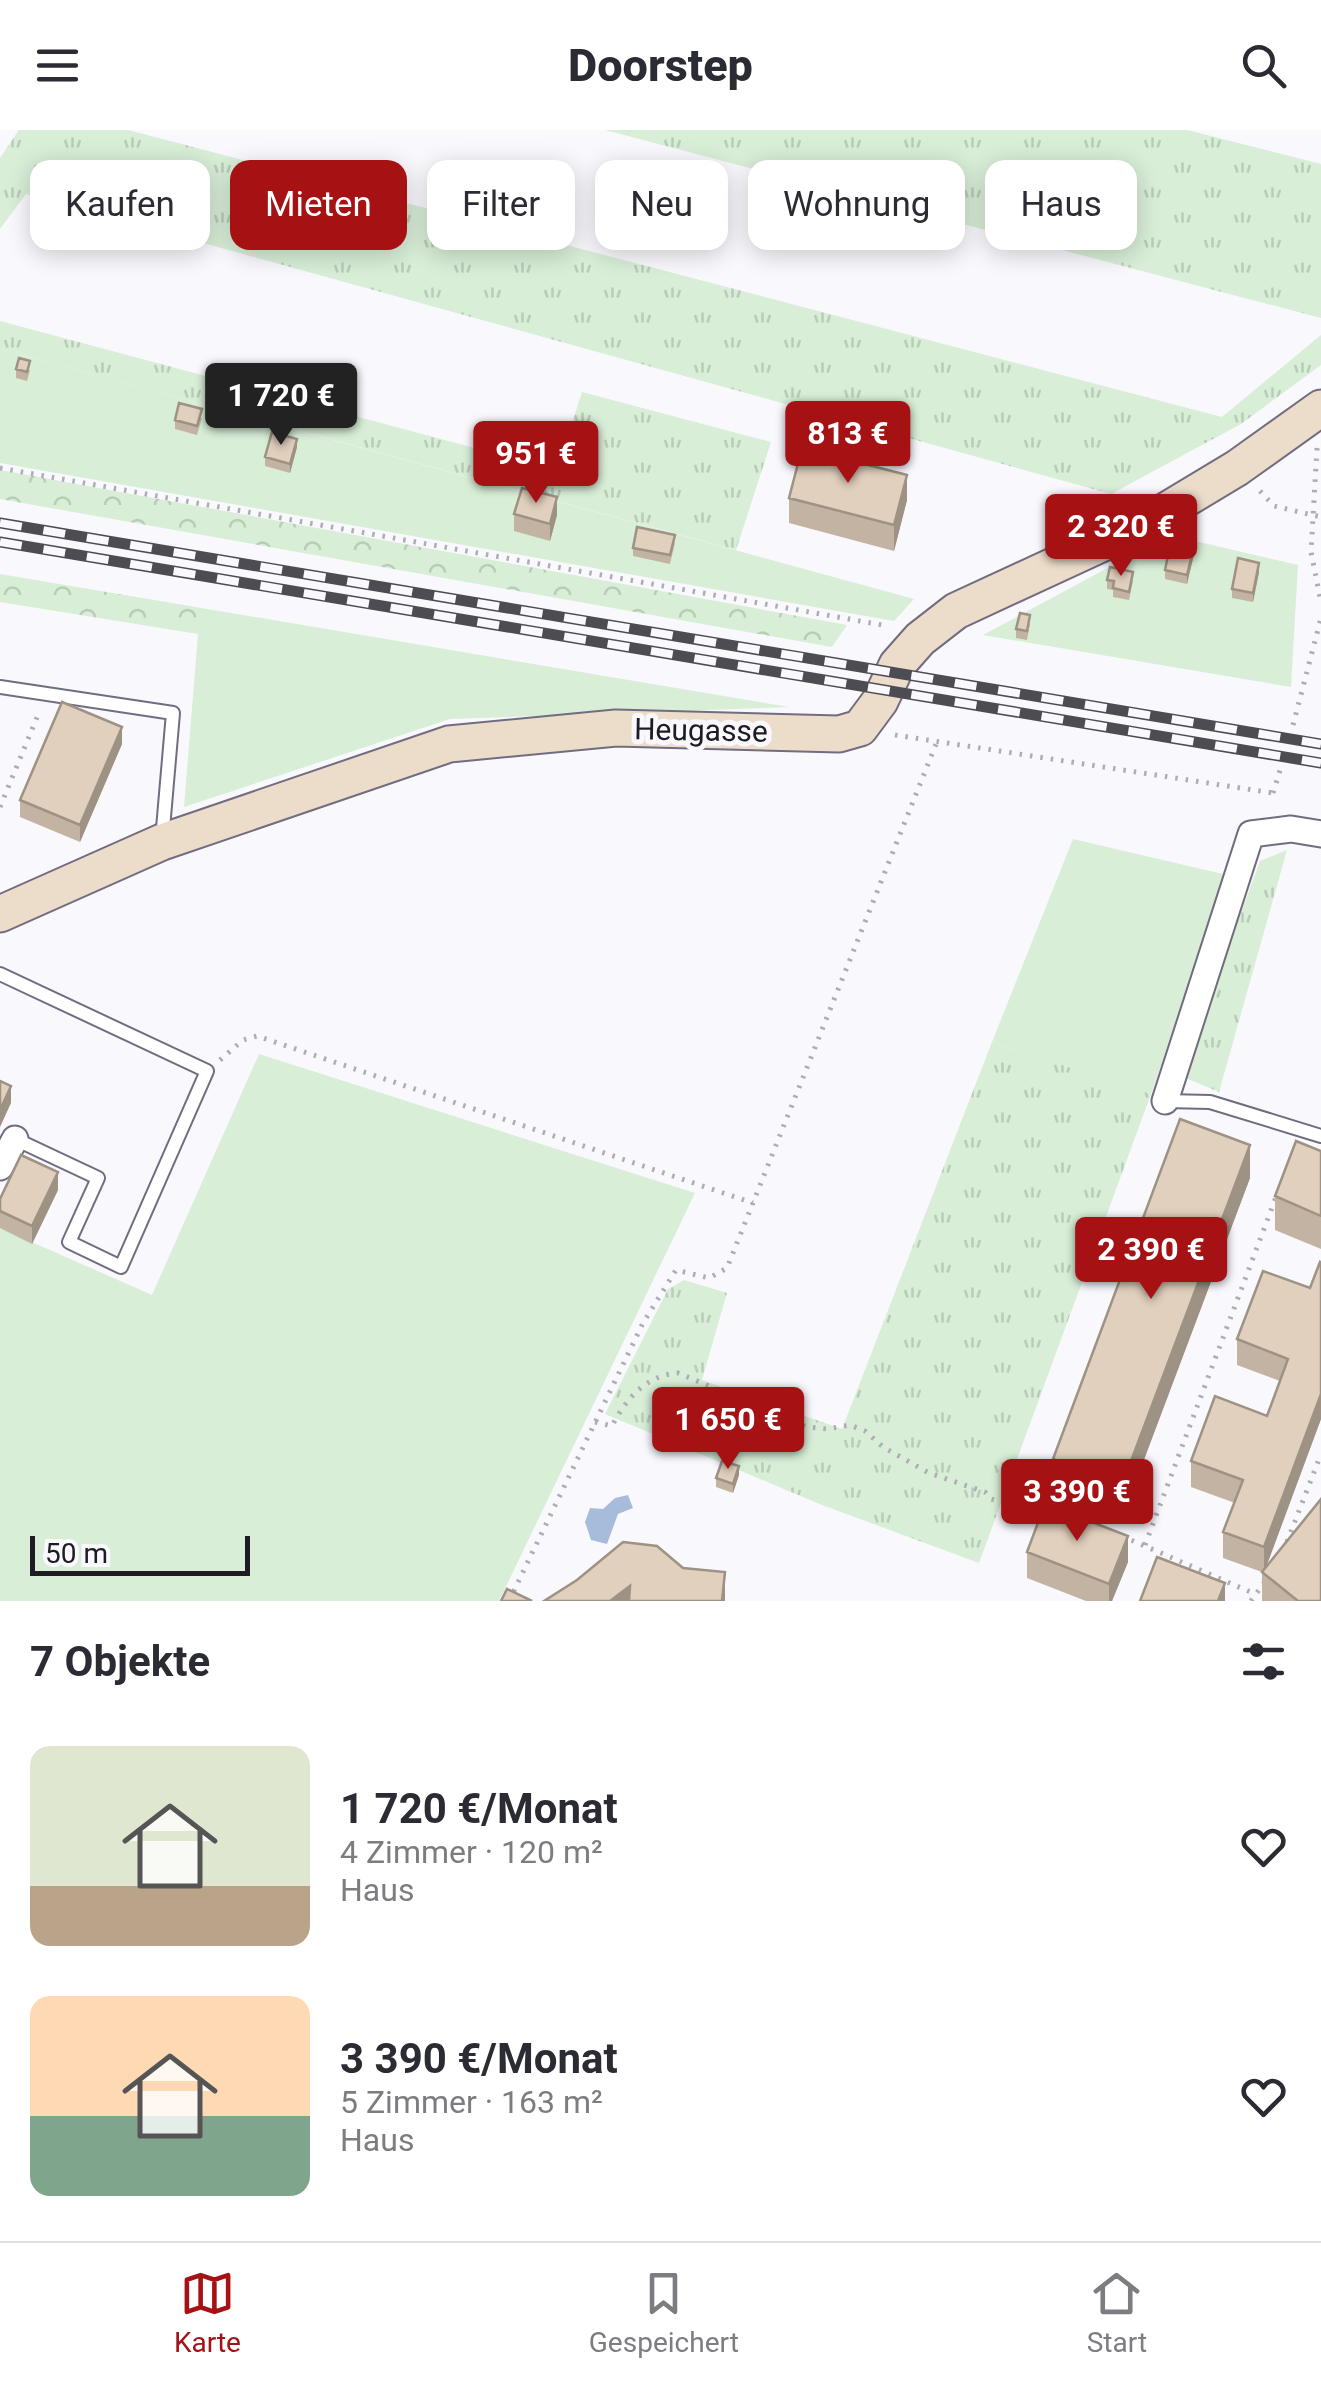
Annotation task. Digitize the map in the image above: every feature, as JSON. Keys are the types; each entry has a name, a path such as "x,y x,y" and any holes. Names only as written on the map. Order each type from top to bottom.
{"street":[{"path":"860,728 880,702 896,665 956,610 1144,524 1237,468 1321,408"},
{"name":"Heugasse","path":"0,914 162,842 449,744 616,728 840,734 860,728"},
{"path":"1165,1100 1252,834 1291,829 1321,834"},
{"path":"0,1167 15,1139"}],"lane":[{"path":"0,687 173,713 162,842"},
{"path":"0,974 207,1071 121,1267 70,1242 98,1178 15,1139"},
{"path":"1165,1100 1210,1102 1321,1136"}],"path":[{"path":"1321,442 1317,445 1317,516 1311,552 1321,602"},
{"path":"0,468 900,628"},
{"path":"1237,468 1274,506 1317,516"},
{"path":"1293,725 1321,618"},
{"path":"0,807 46,694"},
{"path":"860,728 936,744 1273,793 1282,767"},
{"path":"509,1601 643,1323 676,1270 709,1278 727,1268 936,744"},
{"path":"207,1071 244,1040 257,1036 753,1202"},
{"path":"1145,1544 1277,1194"},
{"path":"595,1422 612,1426 639,1388 660,1374 678,1372 808,1427 850,1425 866,1431 883,1447 929,1474 1028,1510"},
{"path":"1300,1538 1288,1548 1321,1454"},
{"path":"1031,1500 1063,1512"},
{"path":"1112,1532 1145,1544 1254,1598 1267,1579"}],"green space":[{"path":"19,130 128,130 242,160 230,160 230,250 407,250 407,203 427,208 427,250 575,247 1222,417 1321,335 1321,365 1241,424 1111,494 210,245 210,160 30,160 30,195 26,194 0,229 0,158"},
{"path":"605,130 1187,130 1321,164 1321,318 1062,250 1137,250 1137,160 985,160 985,230 965,225 965,160 748,160 748,168"},
{"path":"0,321 557,470 582,392 771,442 736,550 0,349"},
{"path":"0,349 914,599 894,621 0,463"},
{"path":"0,470 847,625 832,647 0,499"},
{"path":"1169,535 1298,565 1291,687 983,635"},
{"path":"0,574 231,613 198,634 0,602"},
{"path":"231,613 789,707 450,719 184,807 198,634"},
{"path":"1073,839 1227,875 1151,1094 992,1042"},
{"path":"1287,850 1219,1092 1181,1076 1260,861"},
{"path":"992,1042 1151,1094 979,1563 822,1505 605,1414 668,1289 684,1280 727,1293 702,1380 842,1429"},
{"path":"259,1054 695,1193 499,1601 0,1601 0,1228 152,1295"}],"water":[{"path":"628,1495 633,1508 618,1514 607,1544 591,1540 585,1522 590,1508 603,1509 615,1498"}],"building":[{"path":"19,358 30,361 27,372 16,369"},
{"path":"179,403 202,409 197,426 175,420"},
{"path":"272,432 297,439 290,464 265,457"},
{"path":"802,448 907,475 894,525 789,498"},
{"path":"522,488 557,497 550,524 514,514"},
{"path":"637,527 675,535 670,555 633,548"},
{"path":"1172,536 1195,541 1187,575 1165,570"},
{"path":"1238,558 1259,563 1253,593 1232,589"},
{"path":"1110,567 1133,572 1129,592 1113,588 1114,581 1107,580"},
{"path":"1020,613 1030,615 1027,631 1016,629"},
{"path":"62,702 122,727 80,825 20,800"},
{"path":"0,1081 11,1086 0,1110"},
{"path":"1180,1119 1250,1145 1122,1485 1053,1459"},
{"path":"1296,1141 1321,1151 1321,1216 1275,1196"},
{"path":"21,1155 58,1172 32,1226 0,1211 0,1199"},
{"path":"1320,1262 1321,1394 1264,1547 1223,1532 1243,1480 1191,1461 1215,1396 1267,1416 1288,1359 1237,1339 1263,1271 1310,1288"},
{"path":"722,1461 739,1466 733,1484 716,1478"},
{"path":"1321,1499 1321,1601 1298,1601 1262,1572"},
{"path":"1045,1504 1128,1536 1109,1584 1027,1552"},
{"path":"623,1542 657,1546 683,1568 725,1572 722,1601 629,1601 630,1586 610,1601 544,1601"},
{"path":"1157,1557 1225,1583 1218,1601 1140,1601"},
{"path":"507,1589 532,1601 501,1601"}],"railway":[{"path":"0,523 1321,744"},
{"path":"0,542 1321,763"}]}
